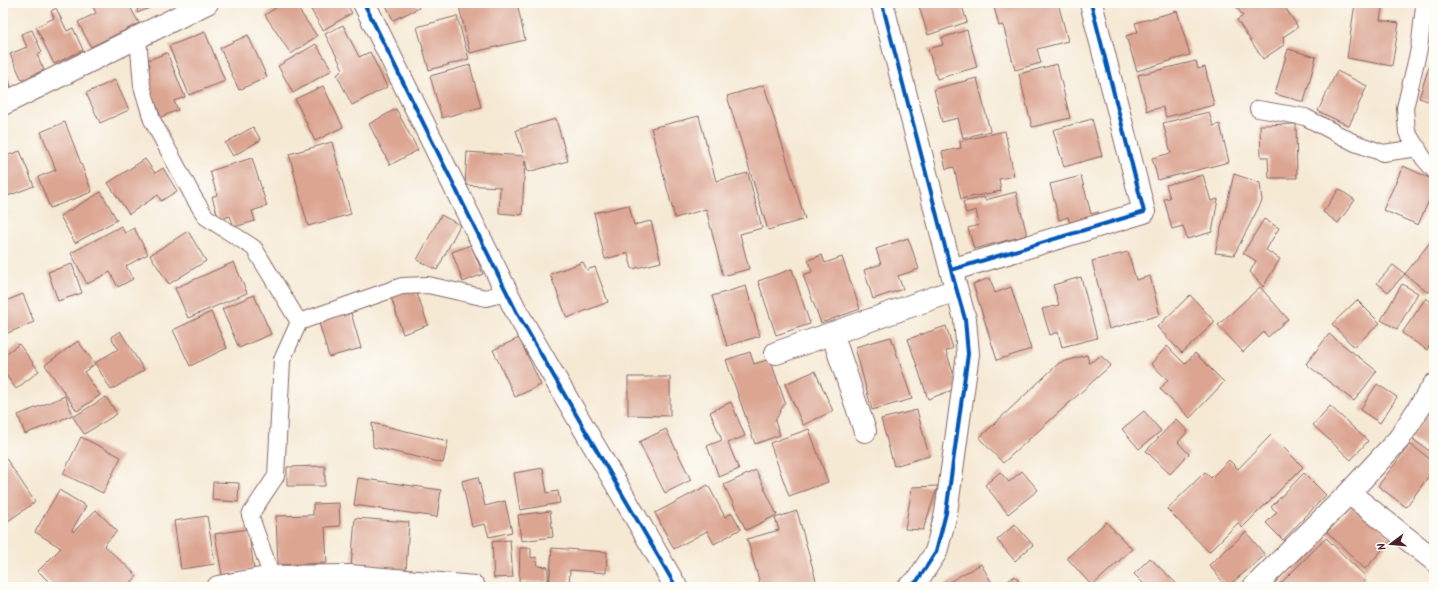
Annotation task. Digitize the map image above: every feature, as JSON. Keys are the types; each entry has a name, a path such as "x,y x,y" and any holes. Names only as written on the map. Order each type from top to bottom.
{"street":[{"path":"364,3 516,311 676,587"},
{"path":"882,3 953,280 965,319 968,354 946,513 936,552 917,581 909,587"},
{"path":"776,353 832,334 953,280 1144,212 1091,3"},
{"path":"3,104 202,4"},
{"path":"832,334 865,431"},
{"path":"1254,587 1349,493 1399,439 1434,385"},
{"path":"1349,493 1434,560"},
{"path":"218,587 272,577 474,587"}],"lane":[{"path":"1424,3 1419,49 1404,108 1407,132 1434,170"},
{"path":"138,37 142,86 152,120 194,198 206,217 254,248 299,322"},
{"path":"1258,109 1305,117 1355,143 1383,153 1418,148"},
{"path":"272,577 250,515 276,476 282,360 299,322 402,286 428,285 486,298 506,292"}],"building":[{"path":"91,3 128,3 139,23 91,47 78,22 96,13"},
{"path":"138,3 162,3 137,13"},
{"path":"283,3 294,3 317,36 291,54 265,15"},
{"path":"307,3 346,3 352,13 323,30"},
{"path":"385,3 416,3 419,8 393,20"},
{"path":"470,3 517,3 525,40 470,53 459,6"},
{"path":"918,3 961,3 967,22 928,35"},
{"path":"993,3 1058,3 1068,41 1037,49 1041,63 1015,70 1003,25 999,26"},
{"path":"1234,3 1291,3 1285,7 1298,27 1283,37 1284,45 1263,59 1237,20 1243,16"},
{"path":"1355,3 1383,3 1380,20 1399,23 1392,66 1347,58"},
{"path":"56,8 67,31 73,28 83,50 54,64 36,27 54,18 51,11"},
{"path":"1177,11 1190,55 1137,71 1126,36 1138,32 1135,23"},
{"path":"457,16 469,59 429,70 417,27"},
{"path":"343,25 359,57 370,52 387,87 352,105 337,75 343,69 325,34"},
{"path":"32,30 42,52 37,55 44,70 22,80 10,54 27,47 21,34"},
{"path":"967,30 977,67 937,79 928,49 943,45 941,38"},
{"path":"205,32 225,81 189,95 169,46"},
{"path":"248,35 267,77 239,90 220,48"},
{"path":"316,44 332,70 293,93 278,66"},
{"path":"1288,49 1316,57 1304,102 1275,94"},
{"path":"1434,51 1434,103 1419,98"},
{"path":"167,53 185,97 174,101 178,110 161,117 143,69 150,66 148,60"},
{"path":"3,61 11,87 3,90"},
{"path":"1196,61 1198,69 1205,67 1214,105 1166,117 1163,107 1147,111 1138,75"},
{"path":"1057,64 1070,118 1032,127 1019,74"},
{"path":"470,65 481,107 442,118 430,76"},
{"path":"1337,71 1367,86 1349,126 1318,111"},
{"path":"977,78 990,131 963,138 958,118 942,122 934,89"},
{"path":"115,80 129,110 100,123 86,93"},
{"path":"764,85 805,219 768,230 727,96"},
{"path":"323,86 343,127 315,141 295,99"},
{"path":"396,109 418,150 390,165 369,124"},
{"path":"1209,112 1213,126 1220,124 1229,162 1158,180 1152,158 1171,153 1163,123"},
{"path":"699,116 716,181 748,173 762,228 740,234 749,269 723,276 706,209 675,218 651,128"},
{"path":"556,119 568,161 528,172 525,161 522,215 499,213 500,187 465,185 467,152 524,156 516,130"},
{"path":"1092,119 1102,156 1064,167 1053,130"},
{"path":"65,122 92,192 50,208 38,177 56,170 41,132"},
{"path":"1296,124 1297,178 1269,178 1268,157 1261,157 1260,125"},
{"path":"253,127 261,140 233,156 225,143"},
{"path":"1005,131 1014,176 999,179 1001,191 961,199 954,167 946,169 942,152 961,148 960,141"},
{"path":"332,142 351,214 308,226 289,154"},
{"path":"20,151 34,186 5,197 3,193 3,157"},
{"path":"252,158 267,206 252,211 255,221 234,227 230,216 219,220 212,197 217,195 210,171"},
{"path":"145,159 155,173 163,168 177,191 161,201 158,195 129,214 108,183"},
{"path":"1403,166 1434,180 1434,189 1418,225 1383,210"},
{"path":"1234,174 1260,183 1262,201 1234,255 1215,253"},
{"path":"1203,175 1211,201 1218,199 1212,232 1187,239 1183,226 1172,229 1164,199 1170,198 1166,185"},
{"path":"1081,176 1091,214 1098,212 1100,219 1071,226 1068,217 1059,220 1050,184"},
{"path":"1339,189 1355,200 1338,223 1323,212"},
{"path":"101,192 117,220 75,243 60,216"},
{"path":"1016,192 1027,235 974,249 968,228 979,225 976,210 966,213 963,202 984,197 985,200"},
{"path":"629,205 634,225 651,221 661,262 632,269 628,253 605,259 594,213"},
{"path":"441,215 460,225 437,270 417,260"},
{"path":"1264,219 1279,228 1266,250 1280,259 1263,287 1250,272 1256,261 1243,253"},
{"path":"121,226 125,233 134,228 148,254 126,266 133,279 118,287 110,272 87,284 71,253"},
{"path":"188,231 206,261 169,284 150,255"},
{"path":"908,238 919,269 898,276 903,289 873,299 864,270 881,264 876,249"},
{"path":"1431,241 1434,244 1434,285 1428,293 1405,274"},
{"path":"471,245 483,274 463,282 452,252"},
{"path":"1128,252 1136,280 1150,276 1160,315 1109,329 1092,261"},
{"path":"822,255 825,263 842,257 860,309 821,323 803,275 812,272 808,260"},
{"path":"234,262 247,293 188,318 175,288"},
{"path":"583,262 587,270 595,267 608,302 567,318 550,274"},
{"path":"72,264 82,293 58,301 48,272"},
{"path":"1393,265 1405,274 1388,292 1377,283"},
{"path":"792,269 810,324 776,335 758,281"},
{"path":"1081,277 1097,338 1062,347 1058,332 1050,335 1042,309 1059,305 1053,285"},
{"path":"990,278 995,293 1011,287 1031,349 997,360 973,284"},
{"path":"1402,284 1418,293 1397,329 1381,320"},
{"path":"746,286 760,336 727,346 712,296"},
{"path":"1260,287 1288,319 1268,337 1264,332 1243,352 1218,325"},
{"path":"415,288 428,325 403,334 391,297"},
{"path":"23,294 34,322 3,335 3,302"},
{"path":"254,295 271,334 239,348 222,309"},
{"path":"1190,295 1215,322 1182,353 1157,327"},
{"path":"1426,298 1434,304 1434,340 1427,350 1402,333"},
{"path":"1357,300 1380,323 1354,347 1332,324"},
{"path":"211,312 227,348 190,366 173,330"},
{"path":"351,313 361,348 329,357 319,323"},
{"path":"946,326 953,348 946,351 958,388 928,399 908,339"},
{"path":"120,331 144,370 111,390 95,363 118,349 111,337"},
{"path":"1329,334 1377,371 1354,401 1306,364"},
{"path":"891,337 912,399 872,410 855,347"},
{"path":"519,338 541,385 515,397 493,350"},
{"path":"78,341 95,364 84,372 100,395 77,411 45,365"},
{"path":"19,344 39,371 16,389 3,371 3,356"},
{"path":"1167,346 1185,364 1195,353 1224,382 1190,418 1160,389 1168,380 1151,364"},
{"path":"750,352 754,364 770,359 785,402 775,421 780,435 755,444 726,360"},
{"path":"1087,355 1089,363 1101,356 1111,365 1003,463 979,438 1059,363"},
{"path":"815,371 833,411 803,425 785,384"},
{"path":"628,377 670,377 670,416 628,415"},
{"path":"1377,384 1397,397 1380,423 1360,410"},
{"path":"65,396 73,415 25,434 18,415"},
{"path":"106,397 117,414 84,434 73,417"},
{"path":"731,402 745,436 728,443 739,469 719,477 707,446 722,440 710,412"},
{"path":"1330,406 1368,441 1351,460 1313,425"},
{"path":"1433,406 1434,407 1434,454 1411,438"},
{"path":"917,410 929,456 894,466 881,419"},
{"path":"1144,411 1161,431 1139,449 1122,429"},
{"path":"1176,419 1188,431 1178,442 1189,454 1170,474 1146,451"},
{"path":"372,423 448,441 443,463 373,447"},
{"path":"666,429 691,480 665,493 639,442"},
{"path":"809,429 828,482 789,496 770,443"},
{"path":"1271,435 1303,467 1242,528 1238,523 1209,552 1167,509 1205,472 1211,478 1229,460 1238,469"},
{"path":"81,437 121,457 103,493 63,474"},
{"path":"1410,444 1434,462 1434,469 1406,507 1378,486"},
{"path":"3,454 35,502 4,524 3,522"},
{"path":"325,466 325,486 287,486 287,467"},
{"path":"543,468 547,493 558,491 560,503 520,510 514,473"},
{"path":"756,470 777,515 746,530 724,485"},
{"path":"1022,471 1038,490 1008,514 985,485 1000,472 1009,482"},
{"path":"1304,473 1326,495 1283,540 1266,523 1277,512 1271,507"},
{"path":"478,477 485,506 505,501 512,532 489,537 485,524 472,527 462,481"},
{"path":"358,478 441,490 437,517 354,505"},
{"path":"213,482 239,483 238,502 212,500"},
{"path":"708,485 725,517 732,513 741,529 714,544 707,531 674,549 655,513"},
{"path":"938,486 923,530 905,529 912,487"},
{"path":"59,490 86,506 72,530 73,532 96,510 117,531 104,545 137,576 127,587 71,587 67,584 64,587 54,587 38,571 61,548 35,532"},
{"path":"339,503 340,526 325,527 327,563 278,565 276,516 313,515 313,504"},
{"path":"1354,504 1392,539 1365,569 1327,532"},
{"path":"550,511 553,537 521,541 518,515"},
{"path":"797,511 817,584 806,587 761,587 747,539 779,530 775,518"},
{"path":"207,516 215,564 181,569 174,521"},
{"path":"355,518 409,522 406,572 351,568"},
{"path":"1106,522 1132,549 1092,586 1067,558"},
{"path":"1015,524 1033,545 1015,561 997,540"},
{"path":"248,529 254,569 222,575 215,534"},
{"path":"1246,532 1265,555 1227,587 1209,565"},
{"path":"1326,538 1365,576 1363,587 1277,587"},
{"path":"510,540 513,577 494,578 492,542"},
{"path":"520,548 531,548 531,558 536,557 538,566 548,567 548,582 519,582"},
{"path":"552,548 607,552 606,573 570,570 569,587 549,587"},
{"path":"1150,558 1180,587 1147,587 1134,574"},
{"path":"981,564 994,587 940,587"},
{"path":"1015,576 1023,587 999,587"}],"cycle path":[{"path":"364,3 516,311 676,587"},
{"path":"882,3 965,319 968,354 946,513 936,552 917,581 909,587"},
{"path":"951,270 1144,212 1091,3"}]}
